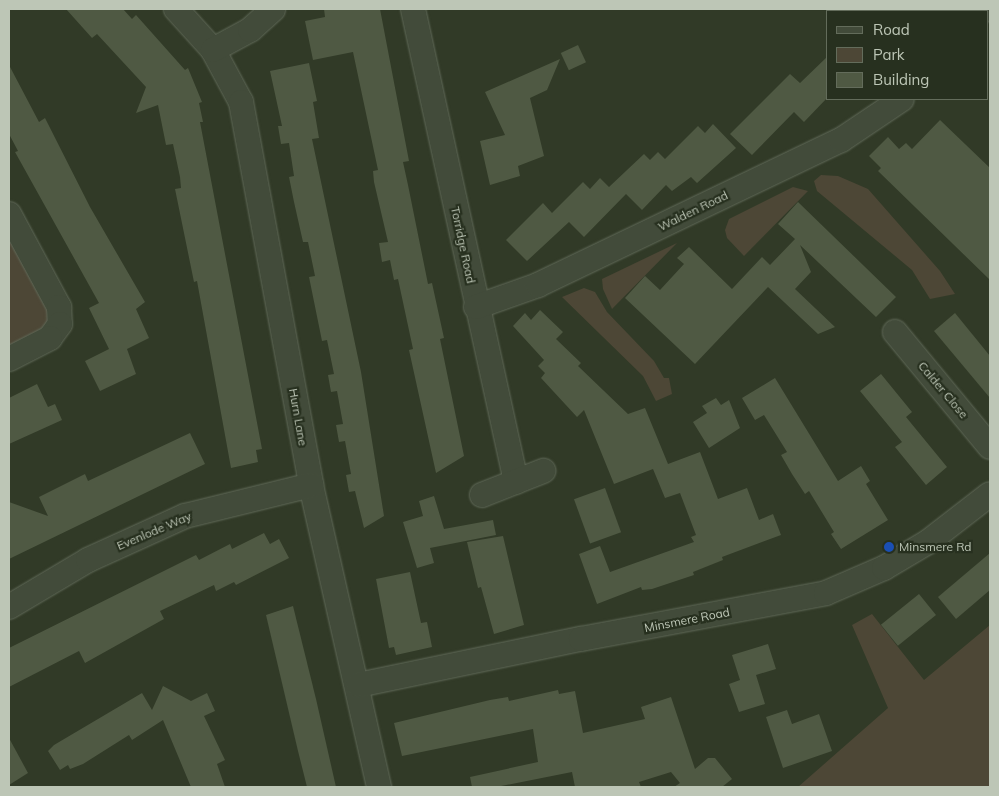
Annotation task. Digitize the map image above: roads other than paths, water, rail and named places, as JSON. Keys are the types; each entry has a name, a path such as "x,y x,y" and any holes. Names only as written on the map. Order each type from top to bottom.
{"street":[{"name":"Hurn Lane","path":"176,9 213,50 240,102 311,485 380,787"},
{"path":"213,50 250,30 273,9"},
{"name":"Torridge Road","path":"413,9 476,307 516,482"},
{"name":"Walden Road","path":"476,307 538,285 841,140 901,100"},
{"path":"9,214 59,307 60,324 50,338 9,358"},
{"name":"Calder Close","path":"895,332 990,447"},
{"path":"482,494 543,471"},
{"name":"Evenlode Way","path":"9,607 88,560 185,516 311,485"},
{"name":"Minsmere Road","path":"358,685 581,639 826,593 884,568 928,542 990,494"}],"place":[{"name":"Minsmere Rd","path":"889,547"}]}
